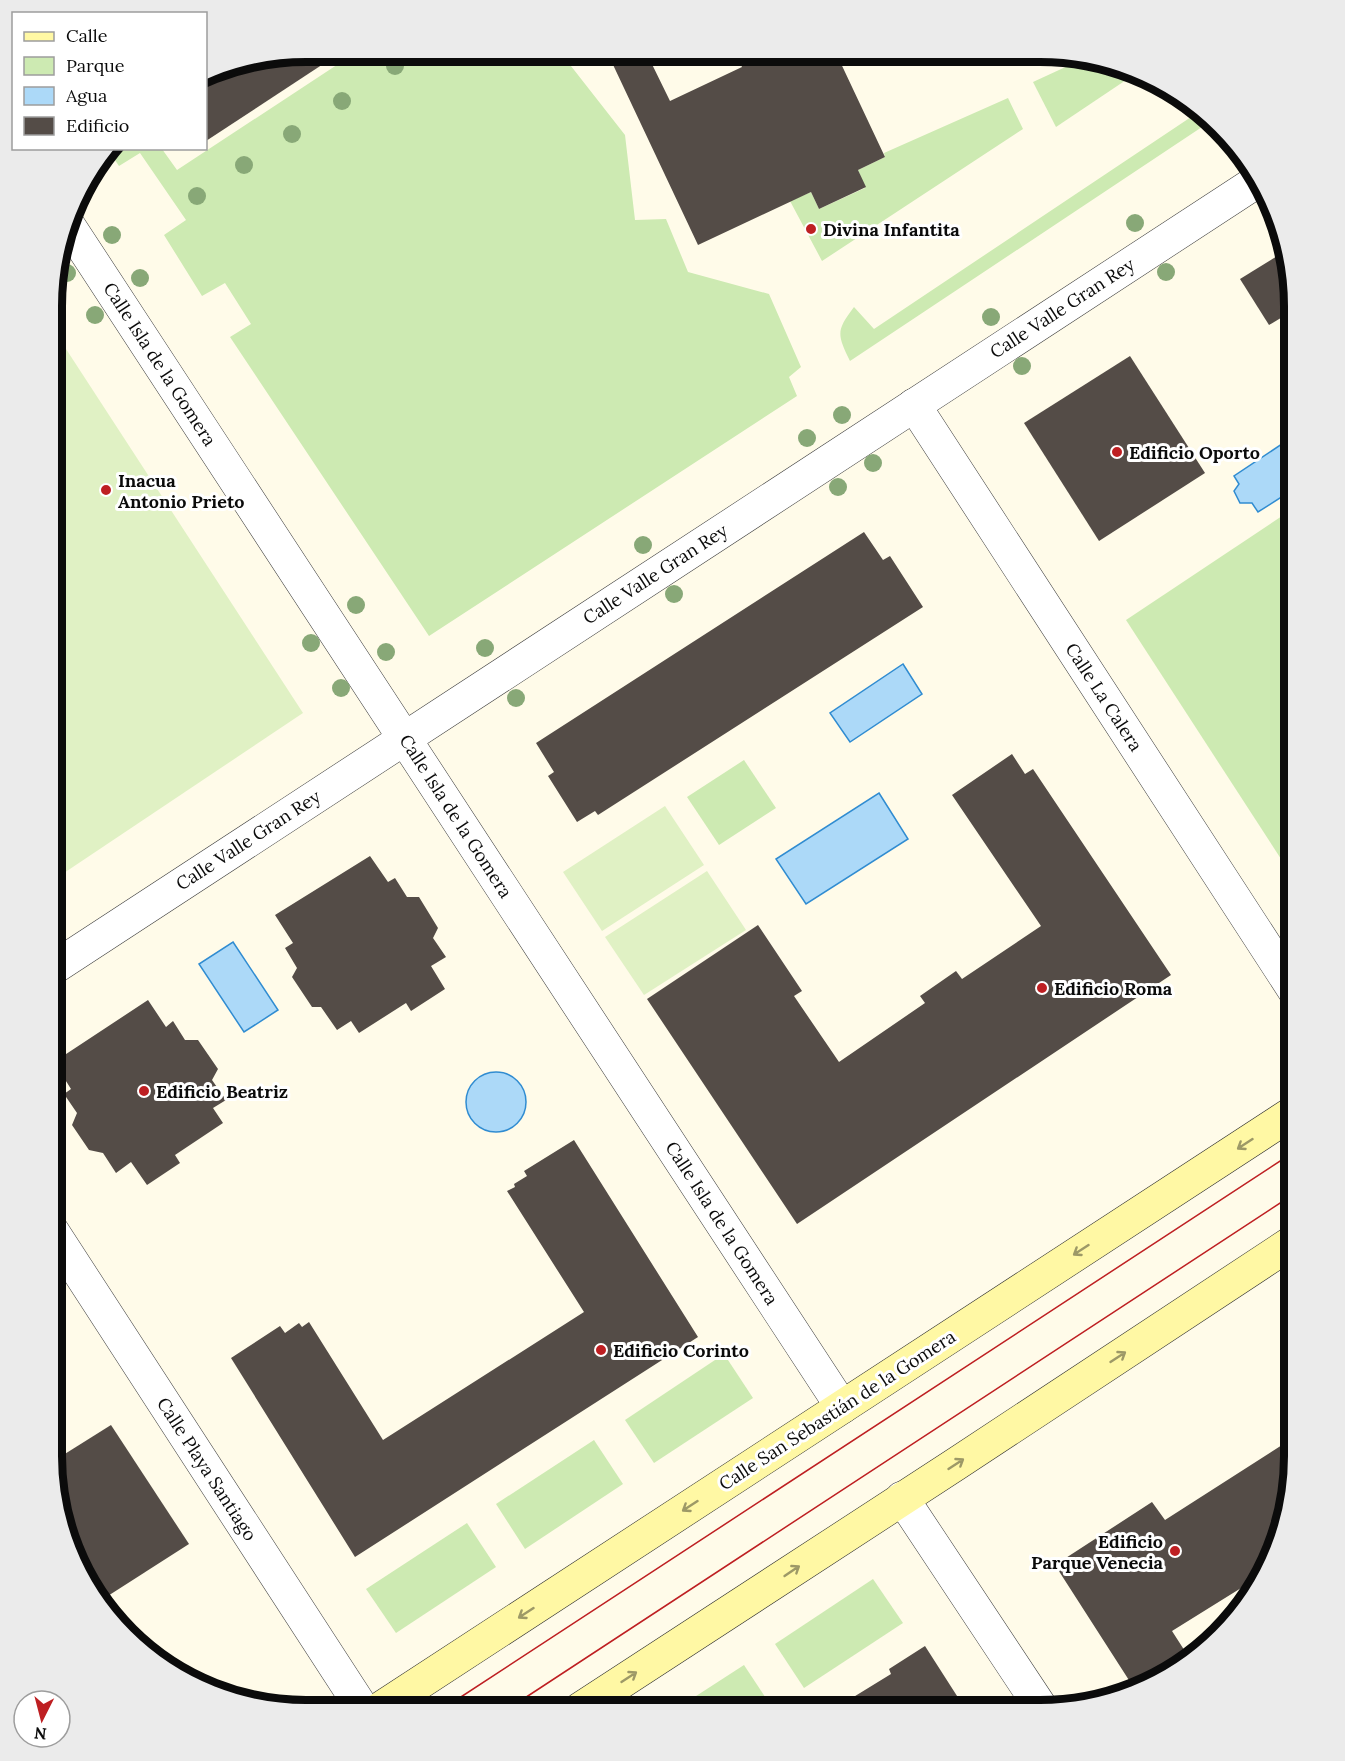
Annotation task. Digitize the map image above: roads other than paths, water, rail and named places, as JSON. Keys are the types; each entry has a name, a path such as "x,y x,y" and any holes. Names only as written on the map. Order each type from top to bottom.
{"main road":[{"name":"Calle San Sebastián de la Gomera","path":"393,1700 1284,1119"},
{"path":"594,1700 1284,1248"}],"street":[{"name":"Calle Valle Gran Rey","path":"62,962 1251,185"},
{"name":"Calle Isla de la Gomera","path":"73,232 842,1407"},
{"name":"Calle La Calera","path":"914,405 1284,975"},
{"name":"Calle Playa Santiago","path":"62,1246 357,1700"},
{"path":"902,1498 1036,1700"}],"water":[{"path":"1284,443 1284,495 1258,512 1252,503 1240,503 1234,491 1239,484 1234,476"},
{"path":"903,664 922,694 850,742 830,713"},
{"path":"879,793 908,839 806,904 776,859"},
{"path":"233,942 278,1010 244,1032 199,964"},
{"path":"490,1072 502,1072 513,1077 521,1085 526,1102 524,1114 513,1127 502,1132 490,1132 479,1127 471,1119 466,1108 466,1096 471,1085 479,1077"}],"tram line":[{"path":"456,1700 1284,1159"},
{"path":"522,1700 1284,1201"}],"place":[{"name":"Divina Infantita","path":"811,229"},
{"name":"Edificio Oporto","path":"1117,452"},
{"name":"Inacua Antonio Prieto","path":"106,490"},
{"name":"Edificio Roma","path":"1042,988"},
{"name":"Edificio Beatriz","path":"144,1091"},
{"name":"Edificio Corinto","path":"601,1350"},
{"name":"Edificio Parque Venecia","path":"1175,1551"}]}
